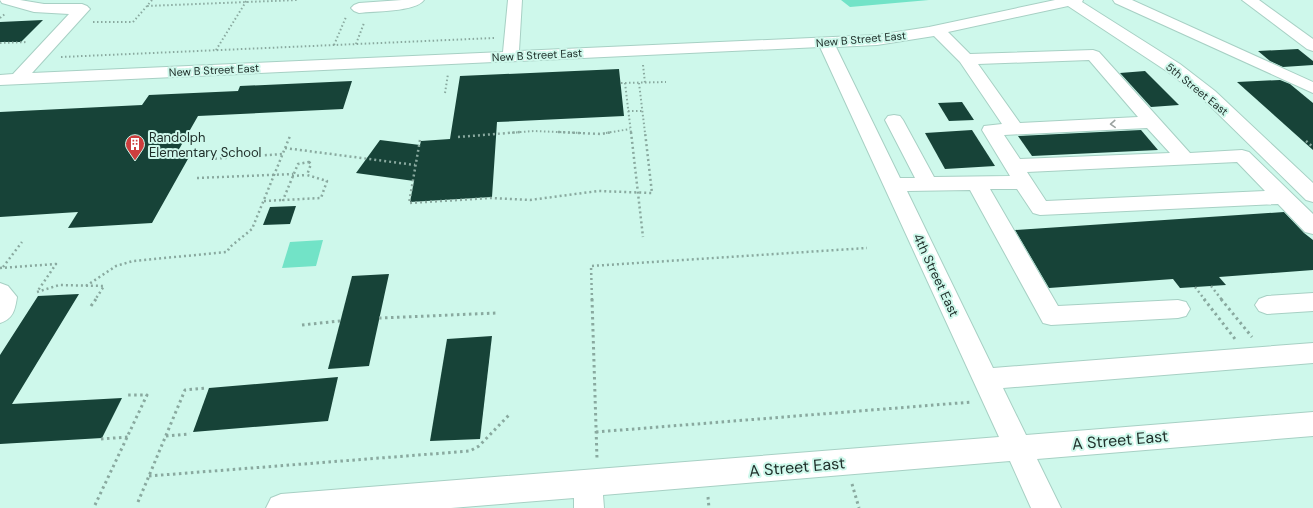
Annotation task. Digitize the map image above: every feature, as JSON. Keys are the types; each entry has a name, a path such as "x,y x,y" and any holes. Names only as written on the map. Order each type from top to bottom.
{"street":[{"path":"6,0 15,4 38,8 82,9 18,79"},
{"path":"353,10 408,4 417,0"},
{"path":"511,56 515,0"},
{"path":"1120,0 1313,88"},
{"path":"1249,0 1313,46"},
{"name":"New B Street East","path":"0,80 878,40 1020,13 1070,7"},
{"name":"5th Street East","path":"1070,7 1120,33 1174,68 1209,95 1313,194"},
{"path":"937,30 966,59 1014,128"},
{"name":"4th Street East","path":"826,42 1046,508"},
{"path":"966,59 1093,55 1185,159"},
{"path":"894,120 928,184"},
{"path":"1152,122 991,130 1040,208 1283,196"},
{"path":"894,185 976,183 1018,174 1185,159 1242,156 1313,227"},
{"path":"976,183 1051,316 1178,310"},
{"path":"0,292 5,298 3,310 0,314"},
{"path":"1268,305 1313,302"},
{"path":"990,389 1259,357 1313,353"},
{"name":"A Street East","path":"281,508 592,492 1018,448 1313,424"}],"path":[{"path":"93,22 133,22 152,0"},
{"path":"202,4 205,0"},
{"path":"147,6 297,0"},
{"path":"216,51 247,1"},
{"path":"334,45 353,10"},
{"path":"37,58 496,38"},
{"path":"0,43 33,42"},
{"path":"445,93 448,74"},
{"path":"621,84 666,82"},
{"path":"625,83 643,237"},
{"path":"420,140 409,203 491,198 530,200 598,191 652,193 639,83"},
{"path":"628,111 642,111"},
{"path":"458,137 534,131 601,134 630,130"},
{"path":"86,286 116,266 133,261 227,252 230,247 252,229 290,136"},
{"path":"1306,141 1313,147"},
{"path":"285,148 416,165"},
{"path":"210,159 282,154"},
{"path":"283,200 292,175 298,164 309,162 311,164 308,176"},
{"path":"197,178 274,174 308,176 327,181 321,198 264,200"},
{"path":"2,268 22,242"},
{"path":"592,492 596,432 592,266 867,248"},
{"path":"2,268 56,264 37,292 59,285 104,286 91,306"},
{"path":"1210,286 1259,357"},
{"path":"1195,288 1259,357"},
{"path":"379,318 498,313"},
{"path":"302,325 340,322"},
{"path":"138,502 185,390 207,388"},
{"path":"596,432 990,389"},
{"path":"95,505 147,395 125,395"},
{"path":"149,476 470,451 480,446 509,415"},
{"path":"166,436 190,434"},
{"path":"101,439 128,437"}],"green space":[{"path":"841,0 929,0 850,7"},
{"path":"323,240 316,266 282,268 290,242"}],"building":[{"path":"43,20 21,42 0,42 0,22"},
{"path":"1298,49 1313,61 1313,65 1283,67 1270,61 1258,51"},
{"path":"619,69 624,116 497,122 492,197 410,202 414,181 356,173 380,140 420,145 421,141 450,139 460,76"},
{"path":"1145,71 1179,105 1151,107 1120,73"},
{"path":"1280,80 1290,84 1313,103 1313,150 1237,82"},
{"name":"Randolph Elementary School","path":"352,81 343,109 198,116 178,151 193,150 152,223 68,228 78,212 0,217 0,112 142,105 149,95 238,91 240,86"},
{"path":"962,102 974,120 949,121 938,103"},
{"path":"972,130 995,166 945,169 925,133"},
{"path":"1141,130 1158,150 1032,156 1018,136"},
{"path":"296,206 290,224 263,225 270,207"},
{"path":"1284,212 1304,233 1313,240 1313,270 1219,277 1226,285 1180,288 1173,279 1049,288 1015,230"},
{"path":"389,274 369,366 328,369 352,276"},
{"path":"79,294 12,404 122,398 102,438 0,444 0,355 38,296"},
{"path":"492,336 480,439 430,441 447,339"},
{"path":"338,377 328,421 193,432 209,388"}],"place":[{"name":"Randolph Elementary School","path":"135,161"}]}
